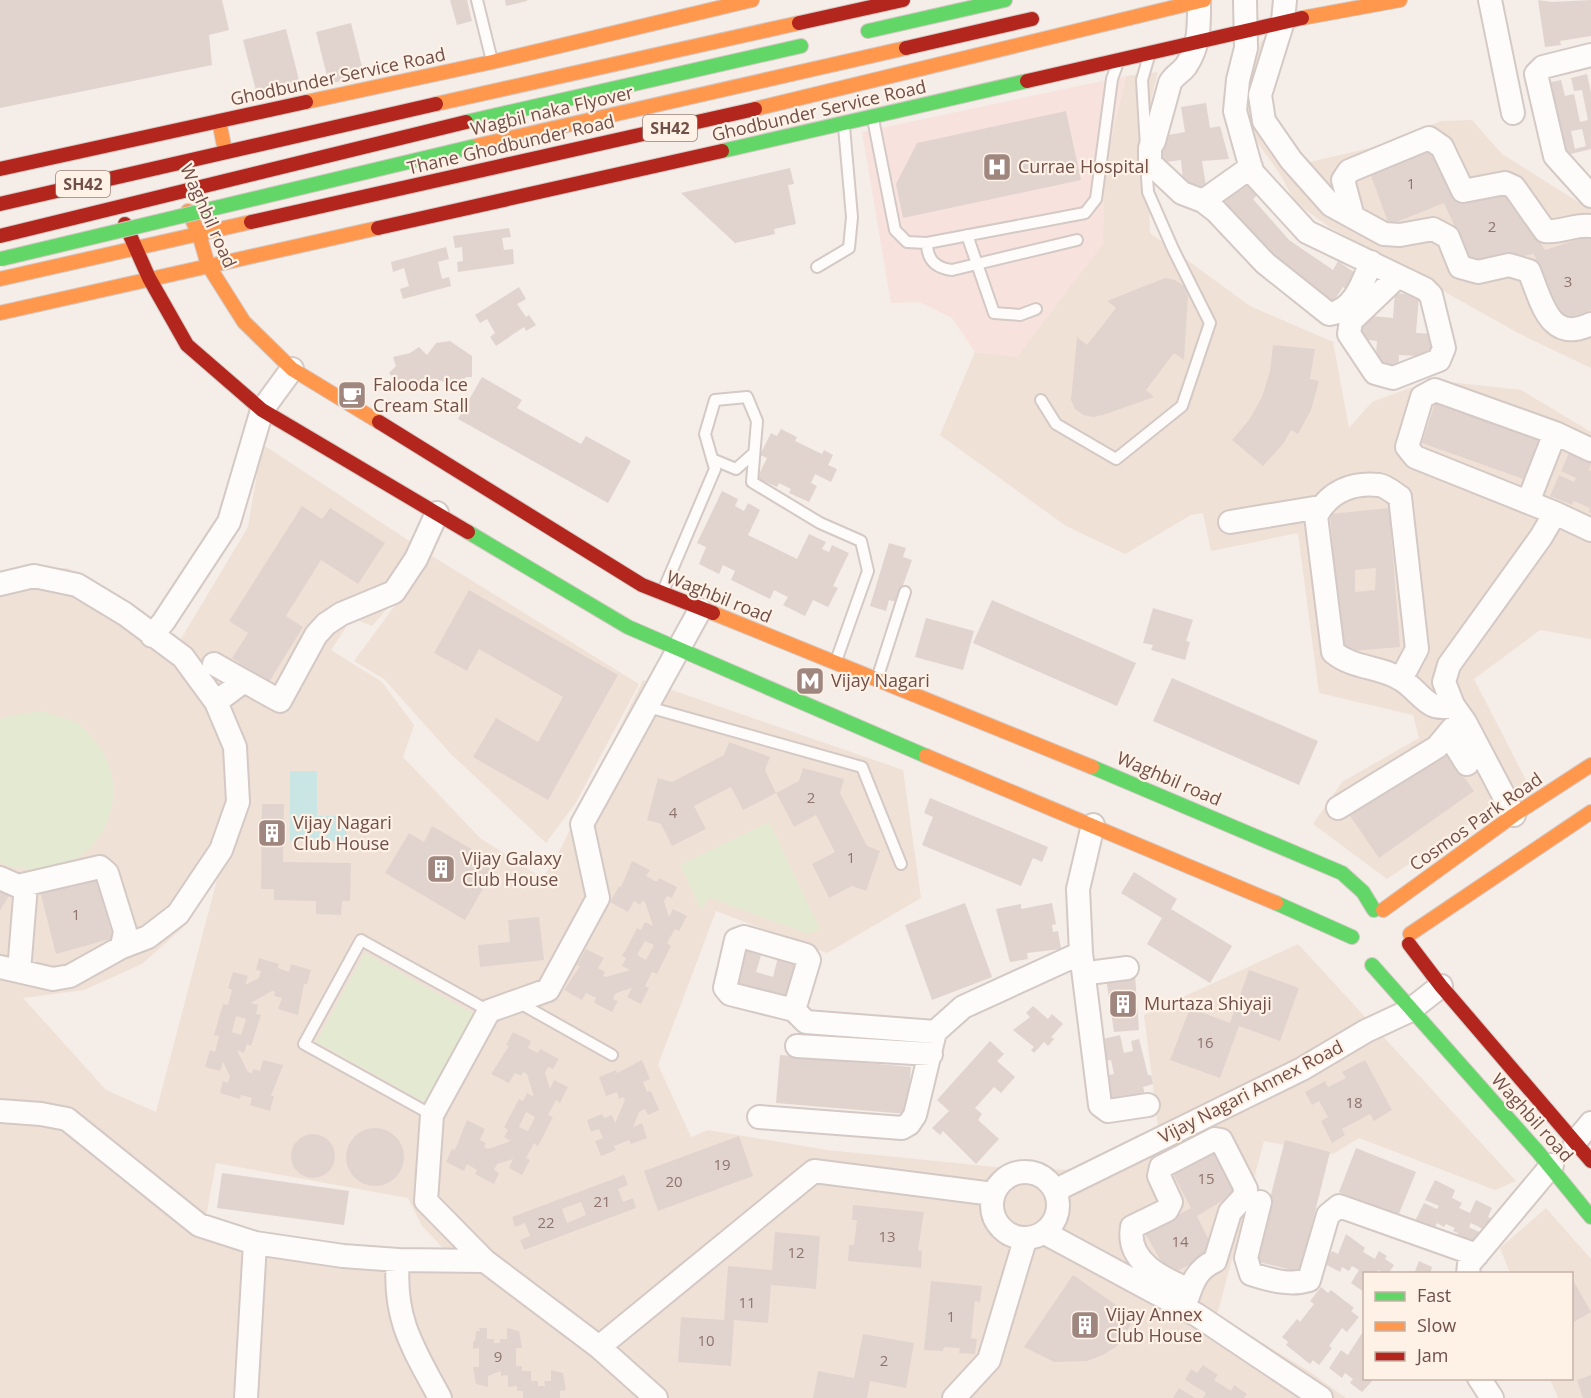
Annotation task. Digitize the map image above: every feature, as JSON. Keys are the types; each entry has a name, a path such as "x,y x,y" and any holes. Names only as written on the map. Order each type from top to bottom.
{"main road":[{"name":"Ghodbunder Service Road","path":"0,169 219,121 496,76 752,0"},
{"name":"SH42","path":"0,204 225,151 496,76 903,0"},
{"path":"856,34 1005,0"},
{"name":"Ghodbunder Service Road","path":"0,313 1118,62 1150,52 1245,30 1284,10 1400,0"},
{"name":"Thane Ghodbunder Road","path":"0,279 765,107 1202,1"},
{"name":"Wagbil naka Flyover","path":"0,260 1042,16"},
{"name":"Wagbil naka Flyover","path":"0,236 466,122 810,44"},
{"path":"219,121 225,151"},
{"name":"Waghbil road","path":"165,164 199,234 208,265 244,322 292,369 642,585 1018,735 1342,873 1363,892 1378,910"},
{"path":"107,179 135,250 187,345 262,410 628,627 1033,802 1324,923 1352,937"},
{"name":"Cosmos Park Road","path":"1378,910 1514,814 1591,765"},
{"path":"1406,930 1378,910 1358,920 1352,937 1357,955 1372,966 1395,962 1406,930 1591,812"},
{"name":"Waghbil road","path":"1406,930 1441,986 1591,1161"},
{"name":"Waghbil road","path":"1372,966 1409,1011 1552,1165 1591,1217"}],"street":[{"path":"1245,0 1246,48 1238,80 1235,111 1252,172 1307,232 1371,262 1398,276 1431,295 1444,348 1439,360 1393,378 1375,373 1349,334 1351,321 1398,276"},
{"path":"1490,0 1513,113"},
{"path":"1202,1 1199,41 1184,68 1174,75 1170,83 1150,148 1150,163 1182,193 1203,201 1265,263 1329,314 1338,313 1360,291 1371,262"},
{"path":"1284,10 1260,95 1264,120 1291,160 1331,205 1384,234 1400,235 1433,229 1448,237 1461,267 1478,272 1509,265 1529,271 1547,316 1560,328 1576,331 1591,324"},
{"path":"1591,55 1543,67 1536,74 1555,156 1591,196"},
{"path":"1353,217 1343,180 1349,171 1429,138 1442,147 1463,191 1505,183 1514,188 1545,231 1556,232 1578,225 1591,226"},
{"path":"1203,201 1251,167"},
{"path":"152,636 229,522 262,410 292,369"},
{"path":"1591,450 1555,433 1435,390 1422,397 1407,447 1415,457 1555,513 1591,530"},
{"path":"1528,502 1555,433"},
{"path":"1401,679 1417,649 1400,497 1380,485 1339,489 1323,501 1316,516 1333,652 1344,662 1401,679 1431,706 1442,709 1455,720 1514,814"},
{"path":"1230,522 1320,507"},
{"path":"214,664 280,701 316,635 326,624 341,614 394,592 416,559 437,513"},
{"path":"1467,764 1444,682 1449,665 1541,537 1555,513"},
{"path":"0,584 34,576 77,585 126,614 152,636 183,657 216,702 235,747 238,801 221,850 178,914 148,937 122,947 70,976 53,979 9,969 26,885"},
{"path":"656,1398 599,1347 485,1261 426,1201 432,1115 489,1011 548,990 598,898 582,824 700,610"},
{"path":"216,702 244,681"},
{"path":"1338,808 1437,747 1455,720"},
{"path":"1093,825 1078,889 1100,1105 1108,1111 1148,1105"},
{"path":"0,878 10,884 26,885 100,867 107,873 125,931 122,947"},
{"path":"1082,946 1092,954 1102,1020"},
{"path":"759,1117 902,1128 909,1124 915,1115 933,1043 963,1007 1082,946"},
{"path":"1096,972 1127,968"},
{"name":"Vijay Nagari Annex Road","path":"1056,1190 1302,1069 1366,1031 1409,1011 1441,986"},
{"path":"794,1010 806,1022 933,1043"},
{"path":"797,1046 933,1043"},
{"path":"0,1111 41,1114 67,1119 199,1225 255,1243 343,1256 398,1260 485,1261"},
{"path":"1575,1142 1591,1123"},
{"path":"1187,1299 1203,1266 1215,1261 1230,1212 1243,1198 1246,1189 1221,1140 1215,1139 1161,1167 1160,1176 1171,1202 1167,1209 1132,1227 1130,1236 1141,1262 1171,1282 1187,1299 1321,1398"},
{"path":"1260,1202 1246,1258 1251,1274 1266,1279 1297,1283 1309,1280 1328,1215 1339,1206 1472,1264 1552,1165"},
{"path":"599,1347 814,1171 993,1194"},
{"path":"954,1398 989,1360 1035,1236 1058,1216 1056,1190 1045,1178 1025,1172 1006,1178 993,1194 993,1215 1005,1233 1035,1236 1187,1299"},
{"path":"246,1398 255,1243"},
{"path":"398,1260 397,1300 406,1335 440,1398"},
{"path":"1480,1380 1492,1398"}],"lane":[{"path":"477,0 496,76"},
{"path":"1041,400 1056,424 1116,459 1182,406 1210,323 1148,192 1142,80 1150,52"},
{"path":"873,118 895,230 908,242 927,243 1085,213 1096,199 1113,79 1118,62"},
{"path":"817,267 849,248 852,217 844,124"},
{"path":"967,235 975,265 994,313 1020,315 1036,309"},
{"path":"927,243 927,253 939,269 952,270 1077,240"},
{"path":"662,594 715,469 705,434 715,400 747,397 757,421 752,482 820,523 861,541 868,570 835,663"},
{"path":"712,459 736,469 753,453"},
{"path":"877,679 904,592"},
{"path":"648,707 862,767 901,864"},
{"path":"432,1115 304,1044 361,940 489,1011"},
{"path":"516,1001 612,1055"}],"shaded area":[{"path":"1285,36 1265,95 1269,111 1295,153 1310,162 1383,145 1441,121 1472,120 1502,154 1591,210 1591,368 1520,334 1329,227 1295,202 1280,174 1257,142 1243,100 1261,41"},
{"path":"1158,72 1147,117 1150,233 1250,306 1333,342 1349,428 1372,402 1432,380 1521,390 1591,432 1591,639 1540,630 1474,679 1528,784 1387,879 1313,824 1342,782 1419,738 1413,715 1319,693 1298,533 1211,551 1203,513 1191,515 1125,554 1066,526 940,435 975,352 1017,356 1105,165 1126,76"},
{"path":"1126,76 1105,165 1103,244 1017,357 975,352 952,318 919,302 891,303 862,132"},
{"path":"262,444 432,556 639,684 575,804 546,843 451,754 384,679 354,661 424,566 372,626 352,618 331,650 382,682 414,725 403,757 480,838 542,878 554,862 643,680 903,770 921,898 827,953 716,911 658,1065 691,1137 708,1130 827,1150 1005,1168 1075,1170 1159,1134 1144,1015 1298,944 1516,1181 1495,1190 1359,1138 1333,1154 1264,1141 1217,1315 1310,1372 1346,1398 0,1398 0,570 68,568 118,603 181,639 248,527","holes":["219,872 156,1112 106,1090 23,998 84,990 142,964 188,923","216,1163 408,1198 422,1226 444,1249 383,1250 257,1233 206,1216"]},
{"path":"1546,1208 1591,1259 1591,1398 1558,1398 1550,1380 1573,1380 1573,1272 1510,1272 1500,1248"}],"green space":[{"path":"42,711 77,723 93,739 107,760 113,782 112,804 105,826 93,844 76,859 55,868 30,869 0,862 0,720 4,717"},
{"path":"769,822 820,929 808,934 708,897 702,911 680,865"},
{"path":"365,953 474,1014 426,1103 316,1042"}],"water":[{"path":"290,771 317,771 317,816 347,816 346,841 290,841"}],"building":[{"path":"0,0 222,0 229,30 209,35 212,65 0,108"},
{"path":"450,0 467,0 472,21 457,25"},
{"path":"505,0 527,0 527,1 506,6"},
{"path":"1538,0 1552,2 1591,0 1591,36 1560,41 1561,45 1545,47"},
{"path":"351,23 364,75 329,84 316,32"},
{"path":"286,29 300,84 257,95 243,40"},
{"path":"1587,74 1591,93 1591,149 1562,156 1547,83 1561,80 1565,96 1574,94 1580,122 1588,120 1582,90 1574,91 1571,78","holes":["1582,129 1586,146 1575,149 1571,131"]},
{"path":"1206,103 1210,128 1220,126 1229,159 1202,161 1206,186 1184,190 1181,160 1159,163 1158,137 1185,132 1181,107"},
{"path":"1066,111 1081,180 903,218 896,184 917,143"},
{"path":"1429,150 1455,199 1507,190 1545,250 1591,235 1591,310 1561,323 1534,254 1472,265 1444,203 1389,225 1369,170"},
{"path":"790,168 794,184 788,185 796,224 774,229 775,234 735,243 681,193"},
{"path":"1246,174 1261,192 1253,199 1289,240 1333,270 1338,261 1358,275 1347,290 1343,287 1332,304 1270,261 1220,203 1235,190"},
{"path":"509,228 511,237 502,238 504,250 513,249 514,264 458,272 457,262 463,261 462,247 455,248 453,236"},
{"path":"446,247 449,259 438,262 442,279 449,277 451,286 403,299 400,289 409,286 404,268 393,272 391,262"},
{"path":"1165,278 1175,280 1184,286 1188,295 1184,360 1174,353 1146,390 1154,397 1103,415 1093,417 1083,415 1075,409 1071,400 1077,337 1087,345 1116,308 1107,301"},
{"path":"519,287 526,299 517,304 526,317 529,315 536,325 526,331 524,327 496,346 490,337 495,333 487,319 480,323 475,315"},
{"path":"1395,293 1419,295 1416,333 1437,334 1436,357 1399,355 1398,372 1375,370 1377,341 1358,339 1360,315 1393,318"},
{"path":"450,341 472,356 472,377 466,377 458,386 435,379 426,390 414,390 397,382 389,373 396,366 393,357 410,353 419,347 427,355 436,343"},
{"path":"1273,345 1315,349 1310,379 1319,381 1311,410 1298,434 1291,430 1283,444 1263,466 1232,440 1249,420 1262,397 1270,371"},
{"path":"482,377 522,400 517,408 581,444 586,436 631,461 608,503 458,419"},
{"path":"1437,397 1542,435 1526,480 1422,443"},
{"path":"781,429 797,437 795,441 822,454 824,450 833,455 828,465 837,469 831,482 815,474 811,483 817,486 809,502 789,493 791,489 779,483 777,487 757,478 767,458 760,455 771,433 777,436"},
{"path":"1569,453 1591,463 1589,470 1591,471 1591,513 1590,508 1574,501 1572,505 1550,496 1559,475 1574,482 1576,478 1561,471"},
{"path":"722,491 738,499 735,506 744,511 748,503 760,510 748,535 797,559 809,534 826,542 822,549 829,552 832,545 849,553 833,586 838,588 828,607 813,600 805,616 783,605 788,597 774,590 770,599 731,580 735,571 723,565 719,574 699,564 706,547 697,543"},
{"path":"302,506 322,519 330,508 385,543 358,584 321,560 286,616 303,627 269,682 232,658 248,633 229,621"},
{"path":"1389,508 1400,647 1341,652 1330,514","holes":["1376,568 1375,590 1355,592 1355,570"]},
{"path":"889,543 906,548 903,557 912,560 897,602 889,600 886,611 870,606"},
{"path":"469,590 618,675 548,800 473,757 496,718 538,742 563,697 479,649 467,671 434,653"},
{"path":"992,600 1136,663 1117,706 973,643"},
{"path":"1153,608 1193,620 1186,641 1190,642 1185,660 1151,650 1153,645 1143,643"},
{"path":"926,618 974,631 963,670 915,657"},
{"path":"1172,678 1318,741 1299,785 1153,721"},
{"path":"729,742 770,757 765,770 776,793 743,810 731,787 694,806 706,829 672,846 661,824 647,820 658,778 672,782 724,755"},
{"path":"1445,750 1474,791 1379,858 1350,816"},
{"path":"803,768 844,779 840,793 867,846 880,851 866,891 852,886 829,898 812,864 835,852 816,815 794,827 776,793 799,781"},
{"path":"930,798 1048,847 1042,862 1033,858 1021,886 922,845 933,817 924,813"},
{"name":"Vijay Nagari Club House","path":"262,804 284,804 283,862 351,863 350,901 342,901 341,915 316,914 316,901 274,900 274,889 261,889"},
{"name":"Vijay Galaxy Club House","path":"432,826 497,864 465,920 385,873 409,833 424,842"},
{"path":"632,861 650,870 646,876 657,882 659,878 677,887 672,898 667,896 664,901 669,917 673,909 687,916 679,931 675,929 667,943 671,946 657,974 652,972 645,986 649,988 641,1004 627,997 632,988 616,993 613,999 618,1001 612,1012 594,1003 596,998 586,993 582,1000 564,990 580,966 577,965 586,949 604,958 598,968 605,972 603,976 630,970 622,966 626,958 622,956 637,928 641,930 645,922 653,926 645,902 642,901 640,905 634,901 628,912 610,902 619,886 621,887","holes":["645,941 654,945 646,960 637,955"]},
{"path":"1134,872 1177,899 1171,909 1232,946 1210,983 1147,944 1162,918 1121,893"},
{"path":"96,879 113,938 56,954 40,891"},
{"path":"0,885 11,893 0,910"},
{"path":"965,903 992,977 932,1000 905,925"},
{"path":"1052,903 1056,924 1052,925 1053,932 1058,931 1061,949 1027,953 1028,959 1010,962 996,909 1021,904 1021,909"},
{"path":"539,917 544,960 480,967 478,945 510,942 508,920"},
{"path":"743,942 762,952 756,972 773,977 778,957 803,960 788,1002 729,989"},
{"path":"259,958 279,964 278,968 289,972 291,964 311,970 307,984 304,984 298,1015 278,1009 282,998 274,996 275,992 272,991 251,1003 258,1005 256,1014 261,1015 251,1046 247,1044 244,1053 237,1050 248,1072 252,1073 253,1069 260,1071 263,1060 283,1065 271,1096 274,1096 270,1111 250,1105 252,1098 241,1095 240,1099 220,1093 223,1081 228,1083 230,1076 223,1062 220,1071 205,1067 210,1050 215,1052 219,1036 214,1035 223,1004 228,1005 232,990 228,988 233,972 248,976 245,985 259,978 261,971 256,970","holes":["236,1016 246,1019 241,1035 232,1032"]},
{"path":"1249,970 1299,988 1280,1041 1239,1026 1220,1078 1170,1060 1190,1008 1230,1023"},
{"name":"Murtaza Shiyaji","path":"1135,975 1139,1030 1114,1032 1106,978"},
{"path":"1033,1006 1048,1019 1052,1014 1063,1024 1051,1037 1054,1039 1048,1046 1044,1042 1034,1053 1031,1050 1034,1047 1013,1030 1030,1017 1026,1013"},
{"path":"513,1032 531,1041 528,1048 538,1053 540,1049 559,1059 553,1069 548,1067 545,1073 550,1089 554,1080 568,1087 560,1103 556,1100 548,1115 553,1117 538,1146 534,1143 526,1158 530,1160 522,1175 509,1168 513,1159 497,1164 494,1170 499,1173 494,1184 475,1174 477,1170 467,1164 464,1171 446,1162 452,1149 455,1150 467,1120 485,1129 480,1140 486,1143 484,1147 488,1149 511,1141 504,1137 508,1130 504,1127 519,1099 523,1101 527,1093 534,1097 527,1074 523,1072 521,1076 515,1073 509,1083 491,1074 509,1046 506,1045","holes":["526,1112 535,1117 528,1131 519,1127"]},
{"path":"1120,1035 1124,1053 1133,1051 1131,1041 1139,1039 1148,1075 1151,1075 1153,1084 1143,1087 1145,1095 1110,1100 1104,1076 1114,1074 1111,1060 1104,1061 1099,1040"},
{"path":"990,1041 1004,1054 997,1061 1015,1077 1001,1093 994,1087 975,1108 982,1114 978,1120 999,1139 976,1164 943,1131 940,1135 932,1128 949,1111 937,1100"},
{"path":"780,1055 911,1067 907,1114 776,1103"},
{"path":"642,1060 650,1079 643,1082 647,1092 651,1091 659,1110 648,1115 645,1109 639,1112 633,1127 642,1123 647,1138 631,1144 629,1140 614,1146 616,1150 601,1156 595,1141 603,1138 599,1129 591,1132 587,1120 602,1114 604,1118 612,1115 615,1123 625,1100 623,1097 619,1099 617,1092 606,1096 599,1077 616,1070 617,1073"},
{"path":"1365,1060 1392,1110 1374,1121 1370,1114 1342,1129 1345,1135 1332,1143 1321,1121 1328,1117 1319,1101 1312,1105 1305,1092 1325,1081 1328,1087 1346,1078 1342,1072"},
{"path":"375,1128 386,1130 399,1141 404,1157 402,1168 391,1181 375,1186 364,1184 351,1173 346,1157 348,1146 359,1133"},
{"path":"313,1134 328,1141 335,1156 328,1171 313,1178 298,1171 291,1156 298,1141"},
{"path":"739,1136 753,1176 658,1211 644,1171"},
{"path":"1285,1140 1330,1152 1300,1272 1254,1261"},
{"path":"1218,1143 1242,1189 1197,1216 1215,1252 1169,1275 1145,1233 1191,1208 1171,1170"},
{"path":"1356,1148 1416,1172 1398,1216 1339,1192"},
{"path":"222,1173 349,1191 344,1225 217,1208"},
{"path":"624,1175 628,1185 618,1189 623,1202 633,1198 636,1208 524,1250 520,1240 530,1236 525,1223 515,1227 512,1217","holes":["581,1202 586,1215 567,1223 562,1209"]},
{"path":"1435,1180 1455,1190 1452,1198 1462,1203 1459,1208 1470,1213 1476,1200 1492,1208 1488,1217 1493,1219 1487,1231 1471,1223 1469,1227 1485,1235 1472,1251 1455,1240 1458,1233 1453,1231 1455,1228 1446,1224 1444,1227 1437,1223 1434,1230 1414,1223 1424,1203 1437,1209 1439,1206 1425,1200"},
{"path":"853,1205 924,1212 918,1250 922,1251 921,1268 848,1261 849,1245 854,1245 857,1220 852,1220"},
{"path":"775,1232 820,1236 816,1289 771,1285 768,1323 734,1320 731,1366 678,1362 681,1317 724,1320 728,1266 772,1270"},
{"path":"1346,1234 1365,1248 1363,1252 1375,1259 1379,1251 1387,1256 1385,1259 1394,1265 1389,1272 1378,1270 1377,1272 1363,1272 1363,1291 1351,1283 1359,1270 1352,1266 1349,1271 1342,1267 1340,1272 1325,1264 1332,1251 1338,1254"},
{"path":"1419,1261 1432,1267 1431,1272 1415,1272"},
{"name":"Vijay Annex Club House","path":"1073,1275 1135,1318 1117,1346 1103,1355 1087,1361 1054,1362 1024,1347"},
{"path":"1573,1280 1591,1312 1573,1322"},
{"path":"931,1281 982,1286 980,1302 975,1301 971,1338 977,1339 975,1354 959,1353 960,1348 944,1347 943,1351 924,1350"},
{"path":"1321,1287 1328,1293 1331,1290 1354,1308 1351,1311 1359,1317 1347,1332 1342,1328 1329,1346 1332,1348 1319,1365 1313,1360 1310,1364 1286,1345 1288,1342 1282,1337 1297,1319 1300,1322 1314,1304 1310,1301"},
{"path":"479,1328 487,1328 487,1339 494,1339 494,1343 500,1343 500,1339 507,1339 507,1328 519,1331 522,1348 516,1348 516,1366 522,1366 522,1371 531,1371 531,1381 538,1381 538,1386 545,1386 544,1381 551,1381 551,1370 563,1373 566,1390 560,1391 560,1398 523,1398 523,1391 517,1391 517,1386 508,1387 508,1375 501,1376 501,1371 488,1376 488,1387 476,1384 473,1367 479,1367 479,1348 473,1349 473,1341 475,1341 476,1331 480,1331"},
{"path":"1363,1332 1363,1380 1373,1380 1362,1392 1350,1383 1353,1379 1345,1373 1342,1378 1329,1368 1341,1350 1348,1355"},
{"path":"863,1334 914,1343 906,1388 870,1381 867,1398 813,1398 818,1371 854,1378"},
{"path":"1203,1365 1218,1375 1214,1380 1231,1391 1234,1385 1247,1394 1244,1398 1203,1398 1206,1393 1185,1380 1191,1369 1197,1373"},
{"path":"1591,1375 1591,1398 1583,1398 1577,1380"},
{"path":"1179,1388 1195,1398 1173,1398"}],"traffic: fast":[{"path":"868,31 1005,0"},
{"path":"466,122 801,46"},
{"path":"722,151 1027,81"},
{"path":"1,259 471,147"},
{"path":"468,532 628,627 926,756"},
{"path":"1092,767 1342,873 1363,892 1374,910"},
{"path":"1276,903 1352,937"},
{"path":"1372,965 1538,1152 1591,1217"}],"traffic: slow":[{"path":"306,102 492,62 752,0"},
{"path":"755,109 1204,0"},
{"path":"1302,18 1400,0"},
{"path":"436,104 799,23"},
{"path":"471,147 906,48"},
{"path":"219,121 225,151"},
{"path":"188,211 199,234 208,265 244,322 292,369 379,422"},
{"path":"0,279 251,222"},
{"path":"0,313 378,228"},
{"path":"713,613 1092,767"},
{"path":"926,756 1276,903"},
{"path":"1383,910 1514,815 1591,765"},
{"path":"1410,934 1591,812"}],"traffic: jam":[{"path":"799,23 903,0"},
{"path":"1027,81 1302,18"},
{"path":"906,48 1032,19"},
{"path":"0,169 306,102"},
{"path":"0,204 436,104"},
{"path":"251,222 755,109"},
{"path":"0,236 466,122"},
{"path":"378,228 722,151"},
{"path":"125,224 149,278 187,345 262,410 468,532"},
{"path":"379,422 642,585 713,613"},
{"path":"1409,944 1441,986 1591,1161"}],"place":[{"name":"Currae Hospital","path":"997,167"},
{"name":"Falooda Ice Cream Stall","path":"352,395"},
{"name":"Vijay Nagari","path":"810,681"},
{"name":"Vijay Nagari Club House","path":"272,833"},
{"name":"Vijay Galaxy Club House","path":"441,869"},
{"name":"Murtaza Shiyaji","path":"1123,1004"},
{"name":"Vijay Annex Club House","path":"1085,1325"}]}
